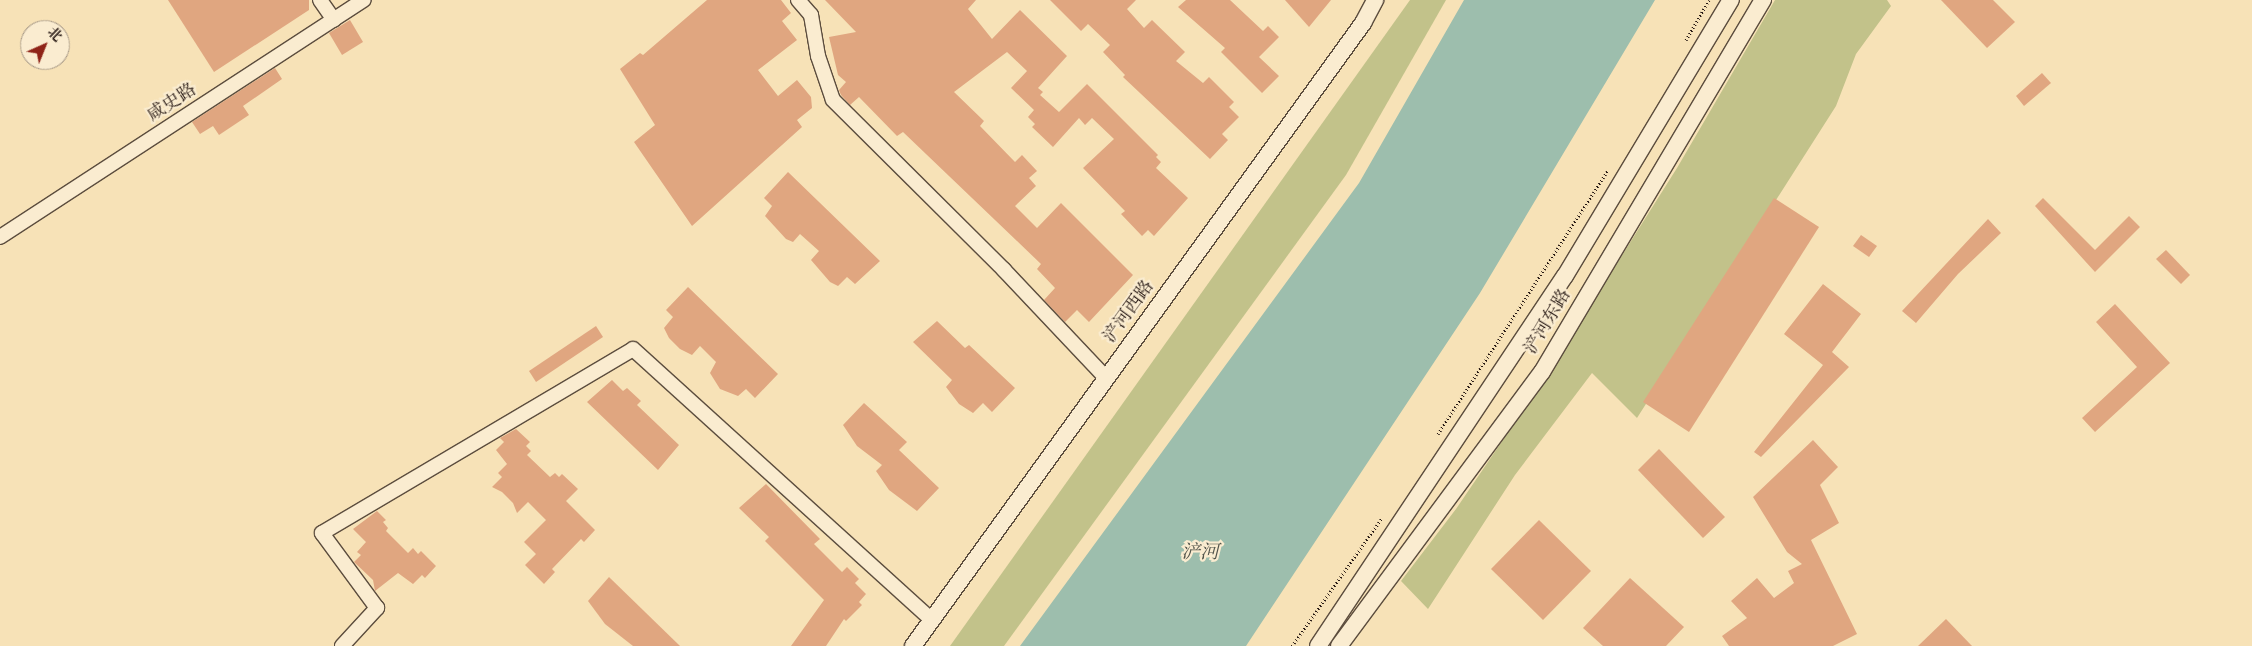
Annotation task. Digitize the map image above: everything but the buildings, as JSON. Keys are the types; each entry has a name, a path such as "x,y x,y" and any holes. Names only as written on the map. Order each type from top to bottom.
{"street":[{"path":"320,0 334,20"},
{"name":"咸史路","path":"0,237 364,0"},
{"path":"798,0 812,15 818,56 833,100 1004,270 1106,378"},
{"name":"浐河西路","path":"914,646 1106,378 1364,24 1375,0"},
{"name":"浐河东路","path":"1318,646 1565,276 1731,0"},
{"name":"浐河东路","path":"1339,646 1542,372 1763,0"},
{"path":"342,646 377,608 322,533 633,349 932,620"}],"path":[{"path":"1685,42 1709,0"},
{"path":"1436,436 1612,164"},
{"path":"1292,646 1383,517"}],"green space":[{"path":"1410,0 1446,0 1346,175 1004,646 950,646"},
{"path":"1775,0 1887,0 1891,6 1856,54 1836,106 1637,418 1592,373 1515,475 1428,609 1401,581 1456,509 1539,387 1677,168"}],"water":[{"name":"浐河","path":"1464,0 1655,0 1480,293 1246,646 1020,646 1359,183"}]}
